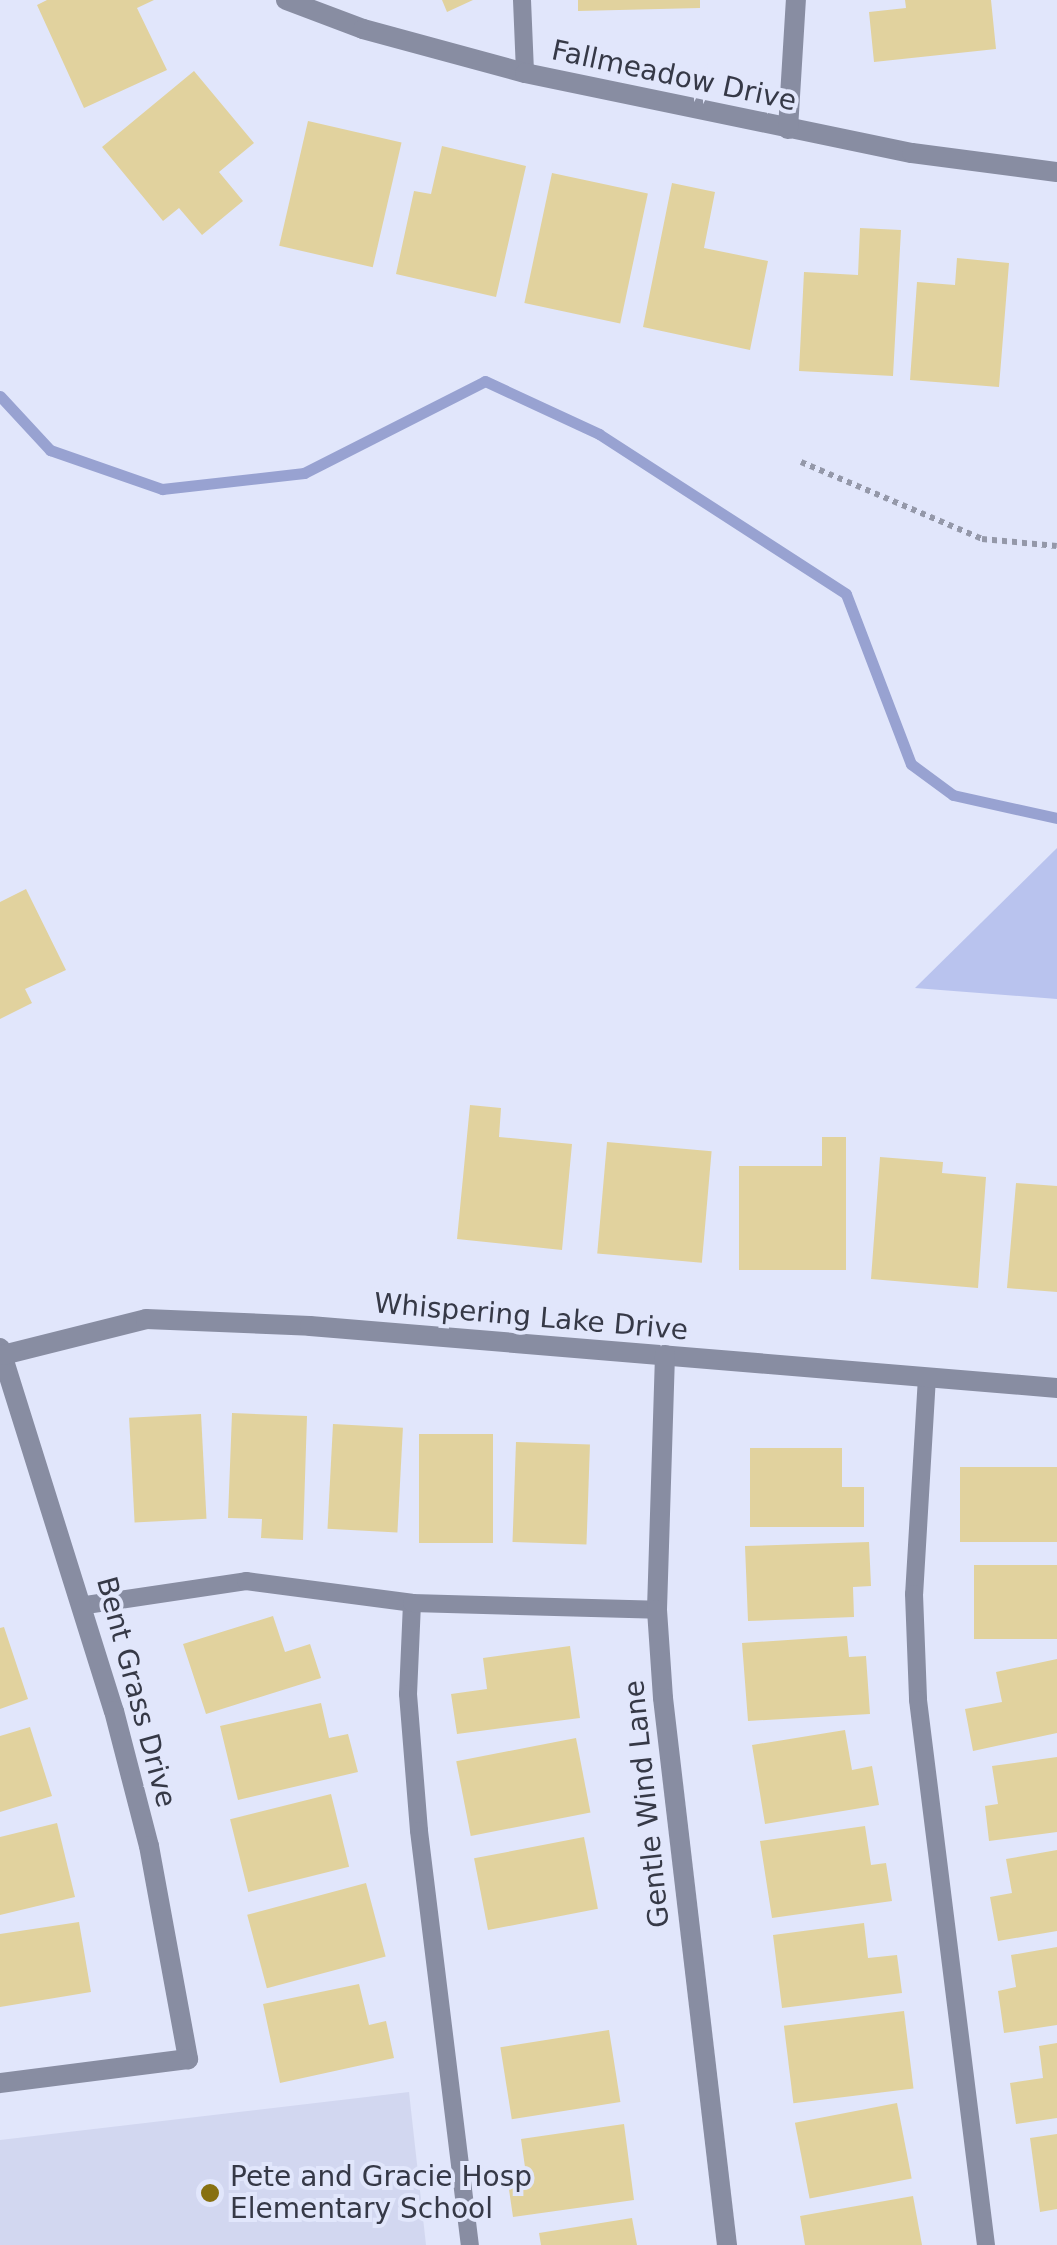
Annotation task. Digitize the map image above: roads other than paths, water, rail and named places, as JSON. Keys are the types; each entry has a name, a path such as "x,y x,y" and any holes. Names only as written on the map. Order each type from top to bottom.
{"street":[{"name":"Fallmeadow Drive","path":"286,0 362,29 525,73 788,129 1057,172"},
{"path":"788,129 796,0"},
{"name":"Whispering Lake Drive","path":"2,1351 146,1318 1057,1388"},
{"name":"Bent Grass Drive","path":"0,2084 188,2059 149,1846 86,1605 2,1351"},
{"name":"Gentle Wind Lane","path":"665,1355 657,1610 676,1853 727,2245"}],"lane":[{"path":"522,0 525,73"},
{"path":"927,1377 914,1594 918,1700 986,2245"},
{"path":"86,1605 246,1581 412,1603 657,1610"},
{"path":"412,1603 408,1694 417,1811 470,2245"}],"waterway":[{"path":"0,396 50,450 162,489 304,473 485,381 599,434 846,594 911,764 953,795 1057,818"}],"place":[{"name":"Pete and Gracie Hosp Elementary School","path":"210,2193"}]}
